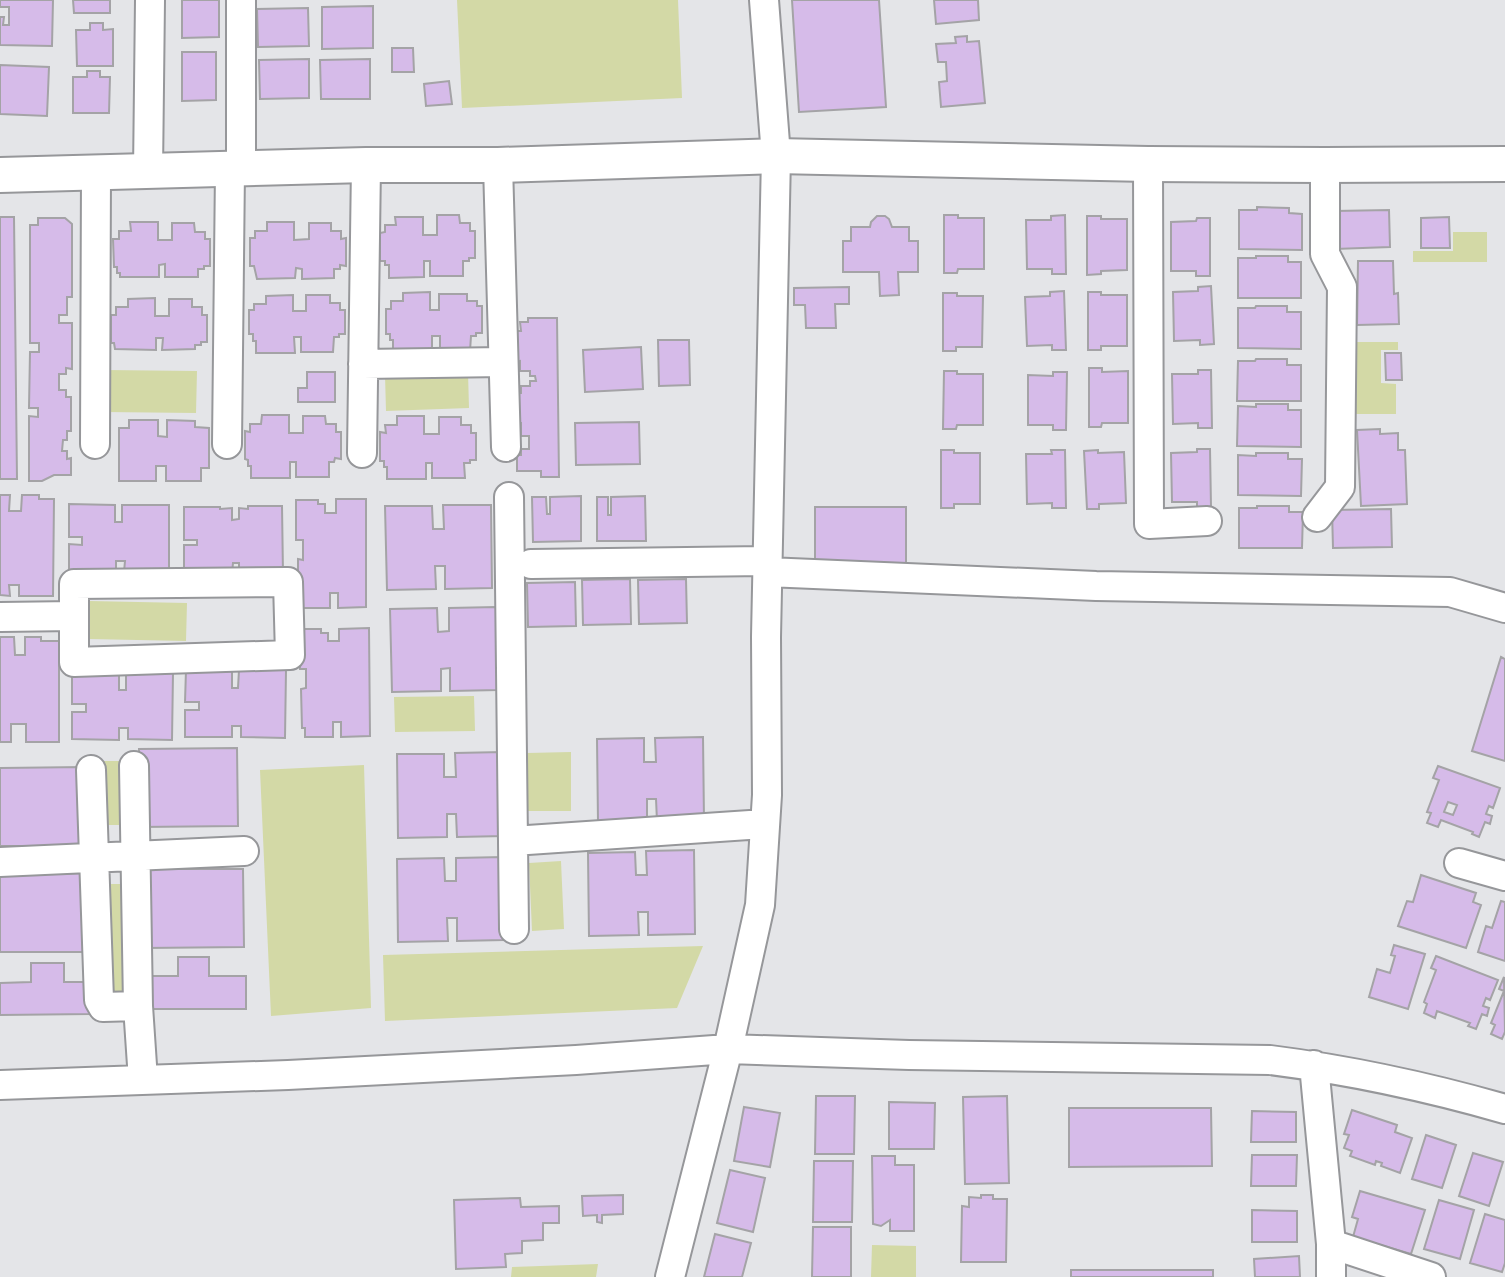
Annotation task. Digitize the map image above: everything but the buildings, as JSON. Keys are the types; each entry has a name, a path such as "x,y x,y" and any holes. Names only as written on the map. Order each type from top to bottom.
{"street":[{"path":"148,172 150,0"},
{"path":"227,444 241,0"},
{"path":"670,1277 728,1049 760,905 767,795 767,566 776,156 764,0"},
{"path":"0,175 776,156 1148,164 1505,164"},
{"path":"1148,164 1149,524 1207,521"},
{"path":"362,453 366,165"},
{"path":"498,165 506,447"},
{"path":"1317,517 1340,487 1342,287 1325,254 1325,165"},
{"path":"95,444 96,173"},
{"path":"363,364 503,362"},
{"path":"509,497 514,929"},
{"path":"531,564 767,566 1096,586 1450,592 1505,608"},
{"path":"288,582 290,655 74,662 74,616 74,584 288,582"},
{"path":"0,617 74,616"},
{"path":"134,766 138,1006 143,1080"},
{"path":"91,770 99,1000 103,1007 138,1006"},
{"path":"513,841 765,824"},
{"path":"0,862 244,851"},
{"path":"1459,863 1505,876"},
{"path":"0,1085 455,1067 728,1049 925,1056 1270,1060 1314,1065 1443,1091 1505,1109"},
{"path":"1314,1065 1331,1244 1331,1277"},
{"path":"1331,1244 1431,1277"}],"green space":[{"path":"457,0 678,0 682,98 462,108"},
{"path":"1453,232 1487,232 1487,262 1413,262 1413,251 1453,251"},
{"path":"1352,342 1398,342 1398,350 1381,350 1381,383 1396,384 1396,414 1351,414"},
{"path":"104,370 197,371 196,413 104,412"},
{"path":"468,372 469,408 386,411 385,375"},
{"path":"89,601 187,603 186,641 89,639"},
{"path":"474,696 475,731 395,732 394,697"},
{"path":"571,752 571,811 528,811 527,753"},
{"path":"95,761 124,761 123,825 94,825"},
{"path":"364,765 371,1008 271,1016 260,770"},
{"path":"561,861 564,929 532,931 529,863"},
{"path":"99,884 124,884 127,995 102,996"},
{"path":"703,946 677,1008 385,1021 383,955"},
{"path":"872,1245 916,1246 916,1277 871,1277"},
{"path":"598,1264 596,1277 511,1277 512,1267"}]}
